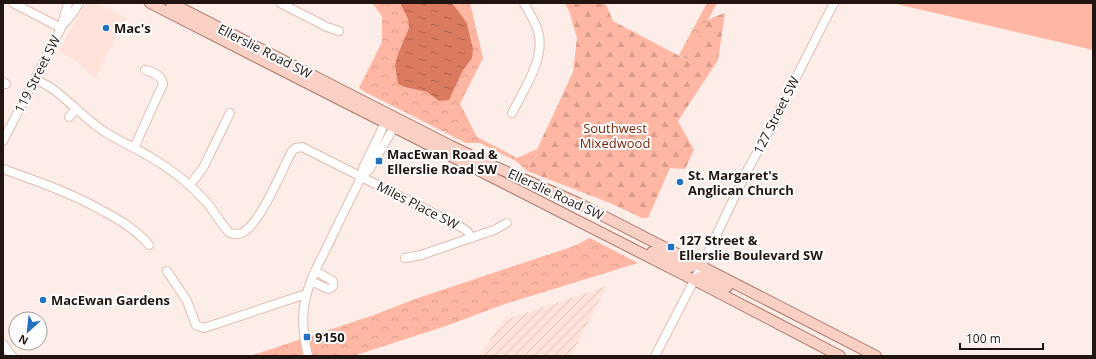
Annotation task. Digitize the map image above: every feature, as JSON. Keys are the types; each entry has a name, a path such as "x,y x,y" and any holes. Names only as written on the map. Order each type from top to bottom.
{"main road":[{"name":"Ellerslie Road SW","path":"150,3 396,124 585,225 840,356"},
{"name":"Ellerslie Road SW","path":"171,3 386,119"},
{"name":"Ellerslie Road SW","path":"396,124 576,202 876,356"},
{"path":"585,225 692,268 701,267"},
{"path":"694,280 700,277 705,277 755,300 804,319"}],"street":[{"path":"13,3 60,28"},
{"name":"119 Street SW","path":"3,141 60,28 68,3"},
{"name":"119 Street SW","path":"60,28 73,13 79,3"},
{"path":"280,3 327,27 339,31"},
{"path":"512,113 534,71 539,53 540,43 538,30 524,3"},
{"name":"127 Street SW","path":"655,356 701,267 748,169 834,3"},
{"path":"134,148 164,84 159,76 145,70"},
{"path":"35,79 52,89 101,129 161,163 190,185 203,168 230,113"},
{"path":"69,117 76,109"},
{"path":"308,356 303,319 306,294 315,271 362,176 363,168 386,119"},
{"path":"362,176 369,170 396,124"},
{"name":"Miles Place SW","path":"190,185 211,207 228,231 234,234 242,233 248,230 257,219 290,154 296,148 305,147 461,227 467,231 472,238"},
{"path":"3,169 53,187 88,203 131,228 142,236 149,245"},
{"name":"Miles Place SW","path":"404,258 421,255 472,238 507,224"},
{"path":"167,271 187,301 196,325 204,328 306,294"},
{"path":"311,281 328,289 333,287 333,281 315,271"},
{"path":"3,344 12,356"}],"shaded area":[{"path":"86,3 96,3 126,18 95,78 77,62 59,50"},
{"path":"607,286 571,356 479,356 504,320"}],"green space":[{"path":"370,3 470,3 483,58 460,104 477,137 517,158 537,149 527,171 516,161 480,143 466,143 359,88 382,42 382,16 373,4"},
{"name":"Southwest Mixedwood","path":"565,3 605,3 613,21 687,60 707,21 725,13 718,60 678,121 694,150 685,169 670,168 648,218 642,218 610,203 527,171 573,72 577,38"},
{"path":"707,3 717,3 687,60 679,55"},
{"path":"892,3 1093,3 1093,50"},
{"path":"590,238 638,263 505,304 443,327 353,356 250,356 574,246"}],"water":[{"path":"400,3 452,3 467,24 473,49 472,58 463,70 449,100 439,101 427,92 398,84 395,65 409,28 408,19"}],"place":[{"name":"Mac's","path":"106,28"},
{"name":"MacEwan Road & Ellerslie Road SW","path":"379,161"},
{"name":"St. Margaret's Anglican Church","path":"680,182"},
{"name":"127 Street & Ellerslie Boulevard SW","path":"671,247"},
{"name":"MacEwan Gardens","path":"43,300"},
{"name":"9150","path":"307,337"}]}
